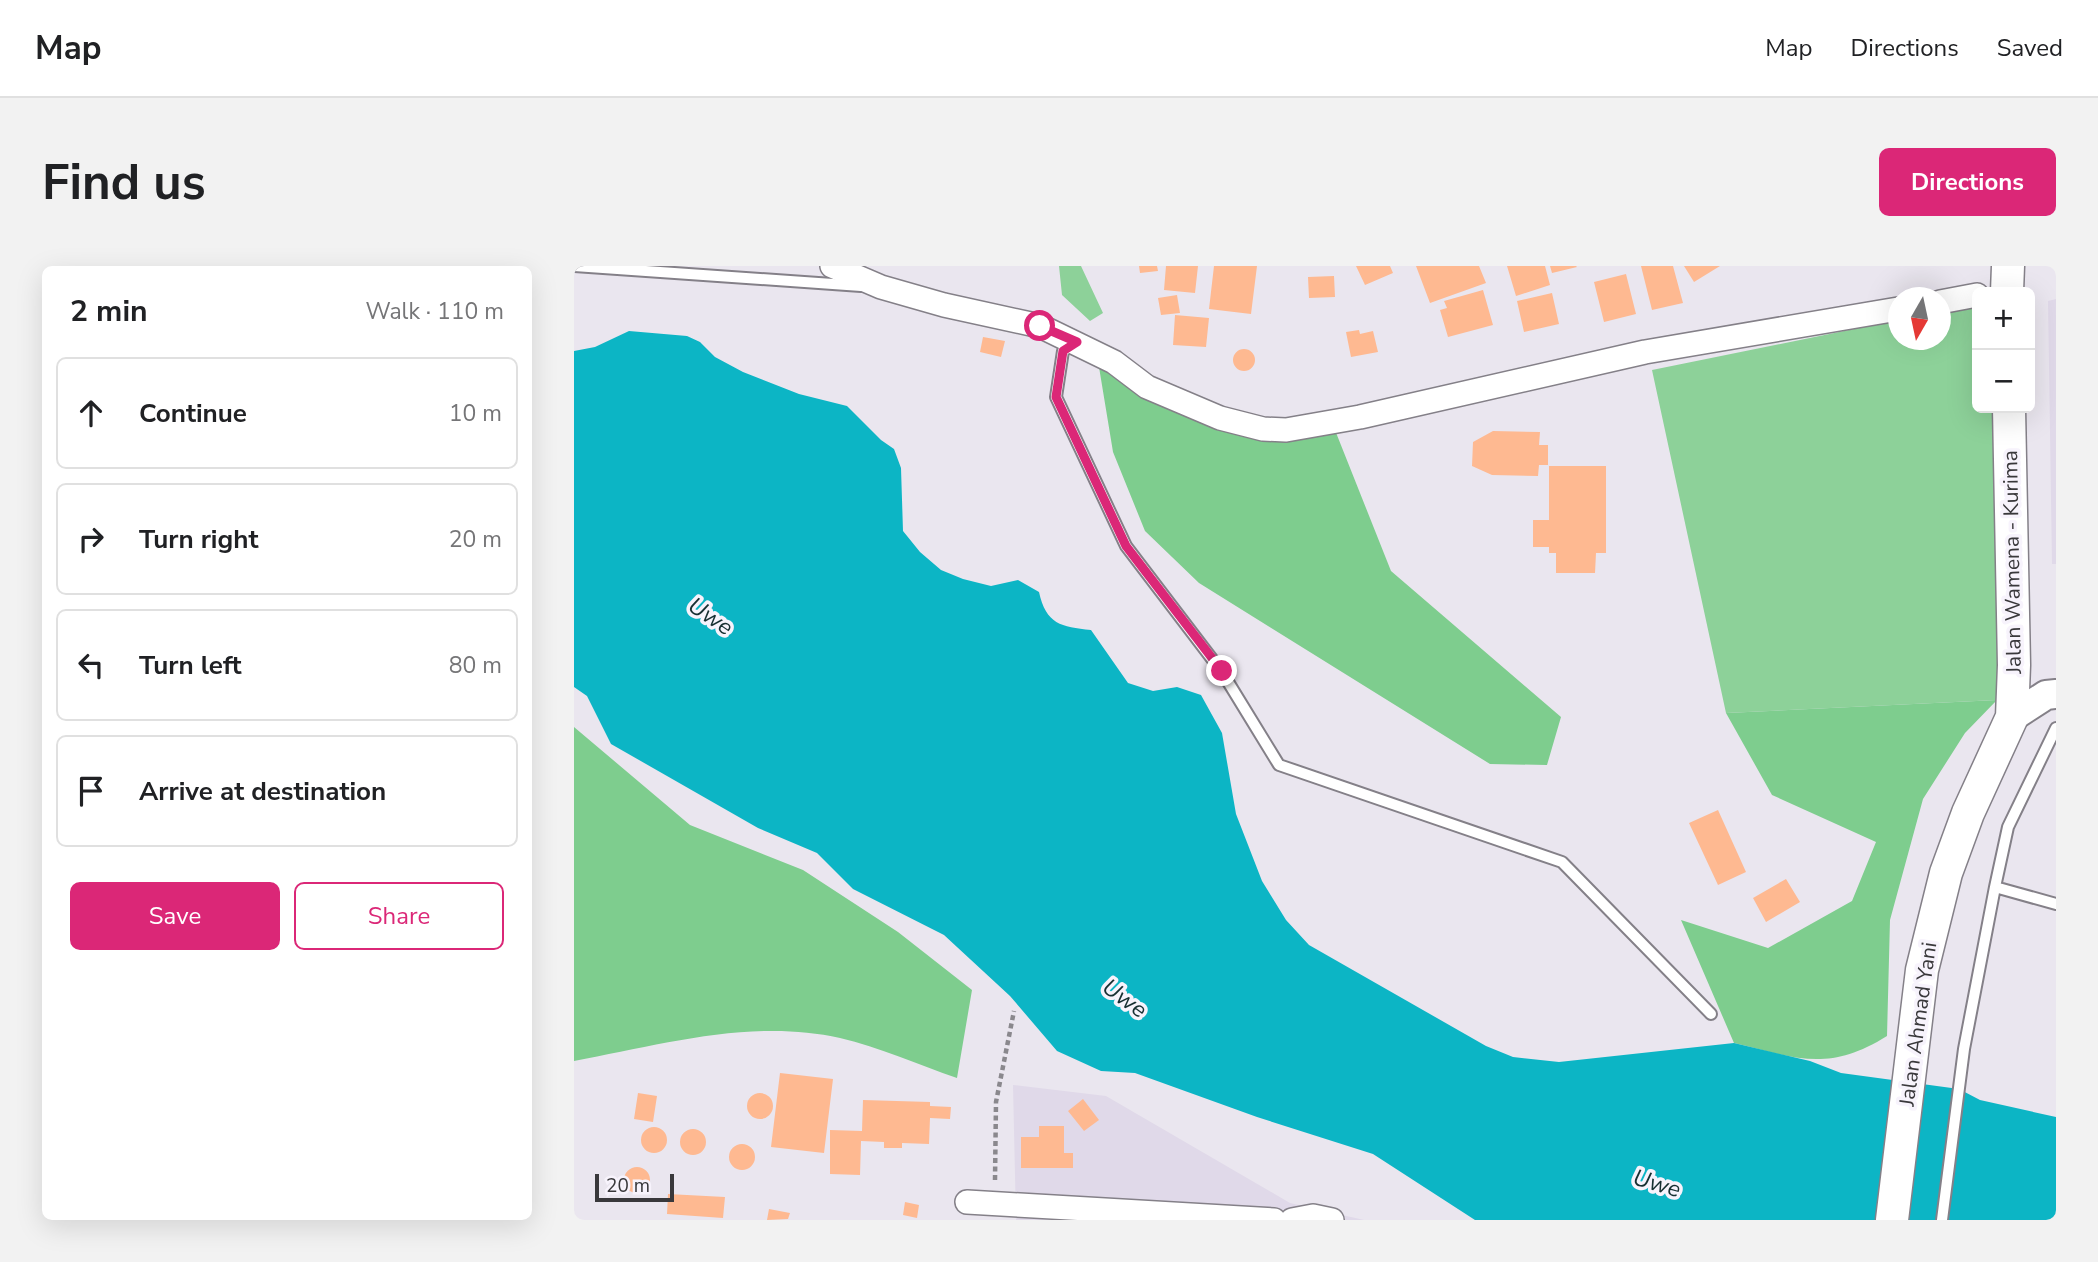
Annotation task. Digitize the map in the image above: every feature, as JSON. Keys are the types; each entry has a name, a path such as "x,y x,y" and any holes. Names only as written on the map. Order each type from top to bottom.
{"main road":[{"name":"Jalan Wamena - Kurima","path":"2009,413 2014,665 2012,716"},
{"name":"Jalan Ahmad Yani","path":"1892,1220 1922,970 1946,873 1968,813 2012,716"}],"street":[{"path":"832,266 881,287 944,305 1040,326 1114,362 1147,387 1220,418 1263,429 1286,430 1360,417 1645,352 1888,311"},
{"path":"1951,299 1972,294"},
{"path":"2012,716 2046,695 2056,694"},
{"path":"967,1202 1274,1220"},
{"path":"1292,1220 1313,1216 1332,1220"}],"lane":[{"path":"574,266 881,287"},
{"path":"1077,342 1063,351 1056,397 1126,546 1222,671 1279,765 1562,862 1711,1014"},
{"path":"1942,1220 1964,1049 2008,827 2056,728"},
{"path":"1995,887 2056,904"}],"path":[{"path":"1004,1203 993,1177 996,1101 1014,1011"}],"shaded area":[{"path":"2056,299 2056,564 2052,564 2048,301"},
{"path":"1013,1085 1106,1096 1290,1203 1364,1220 1016,1220"}],"green space":[{"path":"1059,266 1081,266 1103,313 1090,321 1062,295"},
{"path":"1972,305 1972,413 1999,413 1997,700 1726,713 1652,370 1888,322 1888,350 1951,350 1951,310"},
{"path":"1099,367 1147,393 1252,429 1329,415 1391,571 1561,717 1547,765 1490,764 1199,583 1145,531 1113,452"},
{"path":"1997,700 1965,733 1923,799 1890,920 1887,1036 1847,1055 1812,1059 1734,1043 1681,920 1768,948 1852,901 1876,842 1772,795 1726,713"},
{"path":"574,727 690,825 803,870 898,932 972,990 957,1078 840,1038 774,1031 740,1032 673,1041 574,1061"}],"water":[{"name":"Uwe","path":"629,331 687,336 700,342 715,357 743,372 799,394 847,406 881,440 894,449 901,468 903,531 920,552 941,570 991,586 1018,580 1039,592 1046,611 1056,622 1091,630 1128,683 1153,691 1177,687 1201,695 1222,733 1236,814 1262,881 1286,920 1309,945 1486,1046 1513,1057 1559,1062 1734,1043 1810,1061 1841,1073 1959,1089 1980,1100 2056,1117 2056,1220 1475,1220 1373,1154 1257,1117 1135,1073 1101,1071 1057,1051 1010,996 944,935 853,889 817,853 758,828 611,744 587,696 574,687 574,351 595,347"}],"building":[{"path":"1139,266 1157,266 1158,271 1140,273"},
{"path":"1166,266 1198,266 1195,293 1164,290"},
{"path":"1214,266 1257,266 1251,314 1209,309"},
{"path":"1356,266 1390,266 1393,273 1365,285"},
{"path":"1416,266 1479,266 1486,283 1430,303"},
{"path":"1507,266 1545,266 1550,285 1516,296"},
{"path":"1550,266 1576,266 1577,267 1552,273"},
{"path":"1641,266 1673,266 1683,303 1652,310"},
{"path":"1684,266 1720,266 1694,282"},
{"path":"1626,274 1636,314 1604,322 1594,282"},
{"path":"1334,276 1335,297 1309,298 1308,277"},
{"path":"1483,290 1493,325 1448,337 1440,310 1447,308 1444,301"},
{"path":"1552,293 1559,324 1524,332 1517,301"},
{"path":"1177,295 1180,313 1161,315 1158,298"},
{"path":"1175,315 1209,318 1206,347 1173,345"},
{"path":"1359,330 1360,334 1373,331 1378,352 1351,357 1346,332"},
{"path":"983,337 1005,341 1001,357 980,352"},
{"path":"1244,349 1252,352 1255,360 1252,368 1244,371 1236,368 1233,360 1236,352"},
{"path":"1493,431 1540,432 1539,445 1548,445 1548,465 1539,465 1538,476 1492,475 1472,466 1473,442"},
{"path":"1549,466 1606,466 1606,553 1596,553 1595,573 1556,573 1556,553 1549,553 1549,547 1533,547 1533,520 1549,520"},
{"path":"1718,810 1746,872 1718,885 1689,823"},
{"path":"1786,879 1800,902 1766,922 1753,898"},
{"path":"780,1073 833,1079 824,1153 771,1147"},
{"path":"638,1093 657,1096 653,1122 634,1119"},
{"path":"760,1093 769,1097 773,1106 769,1115 760,1119 751,1115 747,1106 751,1097"},
{"path":"1083,1099 1099,1120 1084,1131 1068,1111"},
{"path":"863,1100 930,1102 930,1106 951,1107 950,1119 930,1118 929,1144 902,1143 902,1148 884,1148 884,1142 861,1141 860,1175 830,1174 830,1130 862,1131"},
{"path":"1039,1126 1064,1126 1064,1153 1073,1153 1073,1168 1021,1168 1021,1137 1039,1137"},
{"path":"654,1127 663,1131 667,1140 663,1149 654,1153 645,1149 641,1140 645,1131"},
{"path":"693,1129 702,1133 706,1142 702,1151 693,1155 684,1151 680,1142 684,1133"},
{"path":"742,1144 751,1148 755,1157 751,1166 742,1170 733,1166 729,1157 733,1148"},
{"path":"637,1167 646,1171 650,1180 646,1189 637,1193 628,1189 624,1180 628,1171"},
{"path":"668,1194 725,1197 723,1218 667,1214"},
{"path":"905,1202 919,1205 917,1218 903,1215"},
{"path":"769,1209 790,1213 788,1219 767,1220"}],"route":[{"path":"1040,326 1077,342 1063,351 1056,397 1126,546 1222,671"}]}
